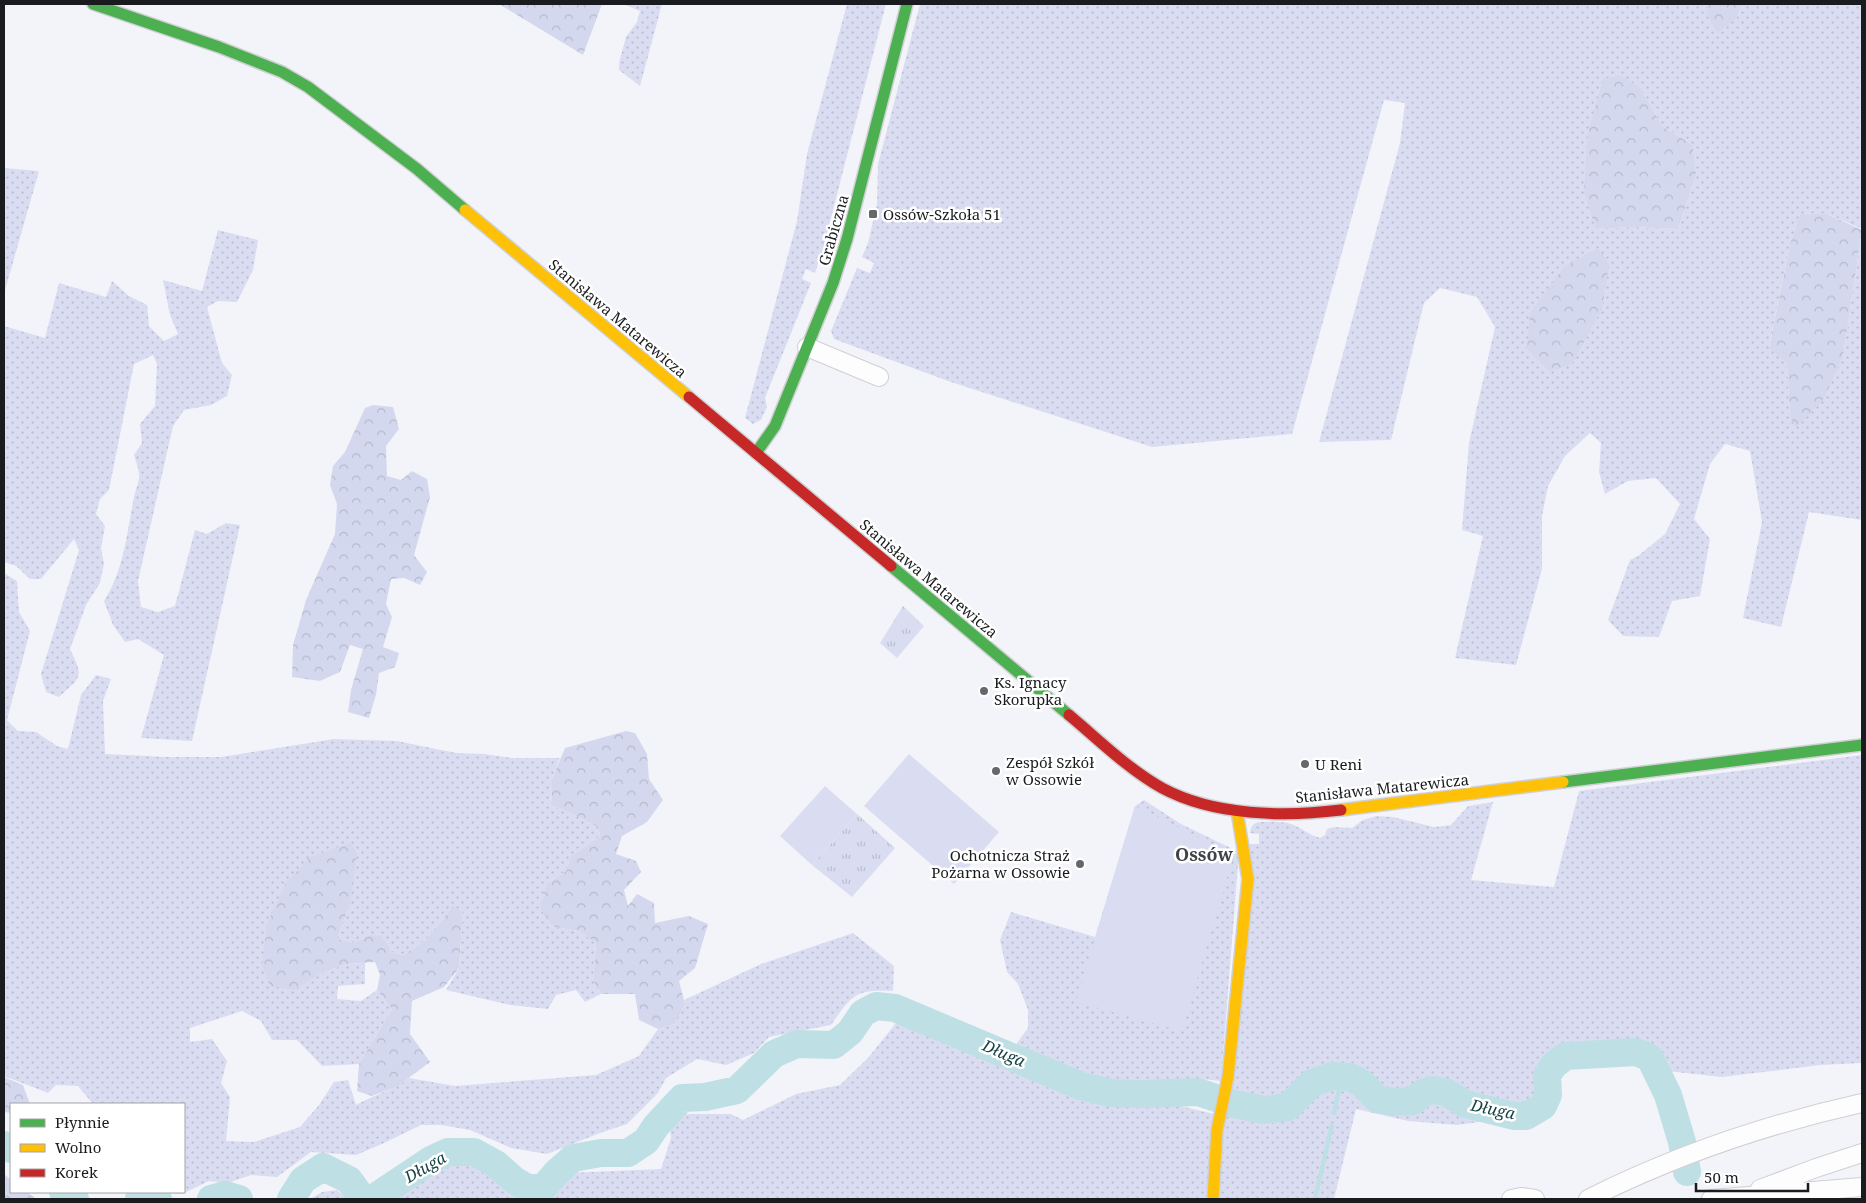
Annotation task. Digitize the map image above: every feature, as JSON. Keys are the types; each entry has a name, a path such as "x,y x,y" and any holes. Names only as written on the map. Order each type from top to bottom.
{"street":[{"name":"Stanisława Matarewicza","path":"93,4 219,47 282,72 308,87 417,169 1127,764 1162,789 1176,795 1210,806 1237,811 1260,813 1332,811 1862,745"},
{"name":"Grabiczna","path":"756,453 774,426 832,283 847,239 907,4"},
{"path":"807,347 879,377"},
{"path":"1213,1199 1217,1130 1228,1076 1248,880 1237,811"},
{"path":"1588,1199 1657,1167 1705,1148 1760,1129 1862,1103"},
{"path":"1746,1195 1785,1179 1862,1153"},
{"path":"1711,1199 1862,1186"},
{"path":"1511,1199 1521,1197 1535,1199"}],"green space":[{"path":"499,4 602,4 583,55"},
{"path":"623,4 662,4 640,86 619,70 626,37 637,22 640,11"},
{"path":"847,4 886,4 823,249 815,273 806,269 802,279 811,283 765,398 767,407 761,420 753,424 745,418 797,221 807,154"},
{"path":"920,4 1709,4 1706,13 1736,19 1742,4 1862,4 1862,229 1825,213 1800,214 1790,244 1769,347 1787,364 1790,416 1843,357 1862,230 1862,520 1809,512 1781,627 1743,618 1762,522 1750,451 1725,444 1710,464 1694,519 1710,539 1700,596 1672,601 1659,637 1623,636 1608,620 1630,560 1638,556 1665,534 1680,504 1656,478 1628,481 1605,494 1599,472 1601,443 1590,433 1565,456 1548,486 1542,516 1542,569 1516,665 1455,658 1483,536 1462,530 1469,443 1495,327 1477,297 1440,288 1424,303 1391,440 1319,442 1400,143 1405,103 1384,100 1292,434 1152,447 948,381 834,339 831,331 857,268 870,273 874,263 862,257 868,243 877,204 878,164","holes":["1641,88 1662,126 1693,145 1696,175 1678,229 1633,227 1596,229"]},
{"path":"1709,4 1742,4 1736,19 1717,33 1706,13"},
{"path":"1620,75 1641,88 1662,126 1693,145 1696,175 1678,229 1633,227 1596,229 1584,192 1588,132 1603,79"},
{"path":"4,168 39,171 4,294"},
{"path":"1825,213 1862,230 1843,357 1823,400 1796,428 1790,416 1787,364 1769,348 1790,244 1800,214"},
{"path":"218,230 258,240 253,270 237,302 218,301 207,307 222,363 232,375 227,396 211,405 184,410 173,426 138,581 141,607 158,612 175,606 195,530 207,534 226,523 240,525 192,741 141,738 164,655 138,639 125,642 113,625 104,601 116,577 124,550 139,478 134,455 142,443 140,424 155,406 157,364 153,355 134,364 109,490 100,499 96,514 105,526 101,548 104,564 100,583 86,605 70,649 79,671 78,676 72,685 59,697 46,692 41,674 79,550 74,539 41,579 30,579 16,566 4,562 4,326 45,338 59,283 106,297 112,281 129,296 147,305 149,326 164,341 178,334 170,315 163,280 202,291"},
{"path":"1598,248 1609,264 1602,309 1572,364 1549,371 1527,349 1530,313 1564,267"},
{"path":"373,405 393,407 399,429 386,446 387,476 401,480 412,471 427,479 430,497 414,555 427,572 420,585 404,578 391,579 386,604 392,617 383,647 399,653 395,667 379,673 376,695 369,718 348,712 351,690 363,649 350,645 340,672 320,681 292,677 293,645 306,600 335,534 337,504 330,485 333,466 345,452 365,408"},
{"path":"4,573 17,581 19,612 30,631 7,720 18,731 36,732 57,746 68,749 81,695 96,675 111,679 103,701 105,754 221,757 334,739 397,741 456,753 512,758 560,758 551,781 552,806 598,827 600,836 571,856 566,871 547,883 555,927 579,931 596,943 593,981 601,994 585,1002 576,990 556,995 548,1009 510,1005 446,990 459,968 463,912 453,906 426,940 403,955 391,952 370,935 354,943 337,939 350,903 320,974 346,964 365,963 365,984 338,986 337,999 361,1001 377,990 392,1009 359,1064 322,1066 297,1040 272,1040 261,1021 242,1011 190,1028 190,1042 212,1039 227,1061 221,1083 230,1097 226,1141 254,1142 300,1127 319,1105 334,1082 348,1080 356,1105 409,1078 455,1086 596,1075 639,1056 658,1029 675,1024 685,1004 684,1000 761,964 853,933 894,966 893,991 870,991 856,996 844,1007 831,1025 769,1037 754,1053 726,1065 697,1059 666,1078 658,1093 627,1124 547,1154 511,1148 470,1130 441,1125 421,1125 356,1155 311,1152 277,1177 251,1175 228,1183 209,1181 185,1193 185,1103 92,1103 78,1086 56,1085 48,1093 4,1076"},
{"path":"903,606 924,626 897,658 880,643"},
{"path":"626,731 635,733 647,754 649,779 663,800 647,822 622,836 616,854 636,861 641,872 624,890 628,906 637,894 654,903 655,923 689,916 708,924 695,968 679,981 685,1004 675,1024 658,1029 639,1020 635,994 601,994 593,981 596,943 579,931 555,927 540,909 547,883 566,871 571,856 600,836 598,827 552,806 551,781 565,748"},
{"path":"909,754 999,832 954,884 864,806"},
{"path":"1862,755 1862,1063 1820,1065 1722,1077 1667,1071 1658,1053 1649,1047 1596,1043 1563,1047 1552,1054 1544,1062 1540,1070 1539,1092 1536,1101 1524,1106 1514,1107 1492,1103 1441,1083 1427,1084 1400,1093 1386,1093 1377,1088 1363,1074 1338,1067 1311,1075 1300,1082 1283,1098 1275,1102 1255,1102 1230,1093 1248,844 1259,844 1259,834 1250,833 1254,824 1258,822 1288,823 1320,838 1325,835 1327,829 1334,827 1352,828 1363,820 1376,816 1393,817 1434,827 1451,825 1468,806 1493,802 1471,880 1554,887 1579,791"},
{"path":"825,786 857,814 812,865 780,836"},
{"path":"1144,800 1181,824 1239,852 1221,1081 1201,1079 1147,1091 1111,1087 1085,1079 1014,1047 1028,1028 1028,1010 1018,984 1007,972 1000,940 1011,912 1095,937 1135,806"},
{"path":"1135,806 1234,855 1182,1031 1076,1002"},
{"path":"857,814 895,848 852,897 812,865"},
{"path":"350,843 357,853 350,903 337,939 354,943 370,935 382,936 391,952 403,955 426,940 453,906 463,912 459,968 444,987 412,1001 410,1034 430,1062 398,1086 372,1096 357,1091 359,1064 392,1009 377,990 380,975 375,962 346,964 320,974 294,990 270,986 262,966 267,924 285,884 310,857"},
{"path":"900,1018 1118,1106 1139,1107 1168,1103 1214,1114 1208,1199 384,1199 431,1170 459,1161 483,1167 512,1192 533,1195 549,1190 567,1173 661,1169 671,1138 670,1127 685,1114 731,1114 743,1120 796,1094 840,1085 868,1058"},
{"path":"4,1077 23,1085 30,1103 10,1103 10,1113 4,1112"},
{"path":"1338,1082 1352,1085 1370,1101 1393,1108 1420,1106 1430,1099 1440,1098 1468,1112 1493,1120 1457,1125 1408,1121 1356,1109 1334,1199 1219,1199 1223,1114 1288,1114 1325,1087"},
{"path":"4,1174 10,1179 10,1193 28,1193 36,1199 4,1199"},
{"path":"337,1190 348,1199 310,1199 322,1192"}],"waterway":[{"name":"Długa","path":"291,1199 303,1180 323,1167 349,1180 362,1198 374,1198 431,1160 448,1152 474,1152 496,1164 514,1180 529,1189 544,1187 573,1158 601,1153 628,1153 646,1141 656,1126 682,1098 705,1097 737,1090 774,1054 797,1044 834,1045 850,1032 863,1013 876,1006 895,1008 1081,1086 1111,1093 1198,1092 1234,1104 1264,1110 1288,1107 1312,1083 1332,1076 1350,1077 1362,1083 1377,1099 1393,1102 1413,1101 1423,1093 1432,1090 1446,1092 1465,1104 1514,1116 1526,1116 1543,1106 1548,1095 1547,1075 1554,1065 1566,1056 1636,1052 1650,1058 1668,1095 1682,1142 1687,1172"},
{"path":"1334,1113 1342,1077"},
{"path":"1315,1199 1332,1125"},
{"name":"Długa","path":"4,1145 10,1148"},
{"name":"Długa","path":"65,1193 75,1199"},
{"name":"Długa","path":"211,1199 225,1195 239,1199"},
{"name":"Długa","path":"139,1199 151,1197 158,1199"}],"traffic: fast":[{"path":"93,4 219,47 282,72 308,87 417,169 465,210"},
{"path":"756,453 775,426 833,283 847,239 907,4"},
{"path":"891,566 1069,715"},
{"path":"1563,782 1862,745"}],"traffic: slow":[{"path":"465,210 689,397"},
{"path":"1341,810 1563,782"},
{"path":"1213,1199 1217,1130 1228,1077 1248,879 1237,811"}],"traffic: jam":[{"path":"689,397 891,566"},
{"path":"1069,715 1137,772 1162,788 1182,797 1226,809 1250,812 1296,813 1341,810"}],"place":[{"name":"Ossów-Szkoła 51","path":"873,214"},
{"name":"Ks. Ignacy Skorupka","path":"984,691"},
{"name":"U Reni","path":"1305,764"},
{"name":"Zespół Szkół w Ossowie","path":"996,771"},
{"name":"Ochotnicza Straż Pożarna w Ossowie","path":"1080,864"}],"district":[{"name":"Ossów","path":"1204,854"}]}
